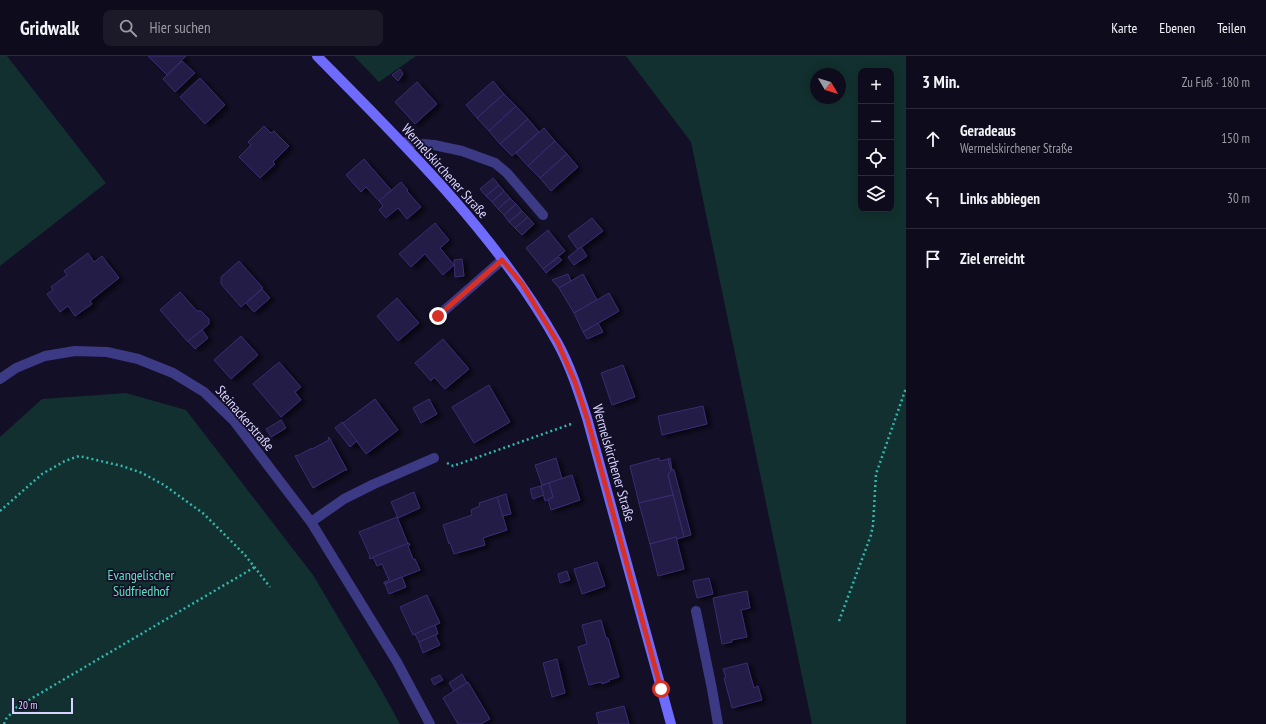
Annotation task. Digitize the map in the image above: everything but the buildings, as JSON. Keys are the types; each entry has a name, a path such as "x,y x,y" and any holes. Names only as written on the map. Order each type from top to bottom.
{"main road":[{"name":"Wermelskirchener Straße","path":"317,56 401,142 466,214 522,284 558,343 575,382 587,418 671,724"}],"street":[{"path":"401,142 434,145 462,151 495,163 507,173 543,215"},
{"path":"438,316 502,260"},
{"name":"Steinackerstraße","path":"0,379 16,368 45,356 75,351 107,352 138,359 173,373 204,392 234,421 311,522 397,662 430,724"},
{"path":"311,522 344,499 374,484 434,458"},
{"path":"696,610 718,724"}],"path":[{"path":"839,621 871,534 873,525 876,474 906,388"},
{"path":"466,461 568,425"},
{"path":"0,511 42,474 65,461 79,456 122,466 142,473 164,485 204,514 245,555 270,587"},
{"path":"4,724 6,719 16,707 255,567"}],"green space":[{"path":"0,56 7,56 106,183 0,266"},
{"path":"354,56 416,56 379,82"},
{"path":"626,56 906,56 906,724 812,724 691,142"},
{"name":"Evangelischer Südfriedhof","path":"126,393 186,410 313,575 400,724 0,724 0,437 42,399"}],"route":[{"path":"438,316 502,260 522,284 558,343 575,382 587,418 661,689"}]}
